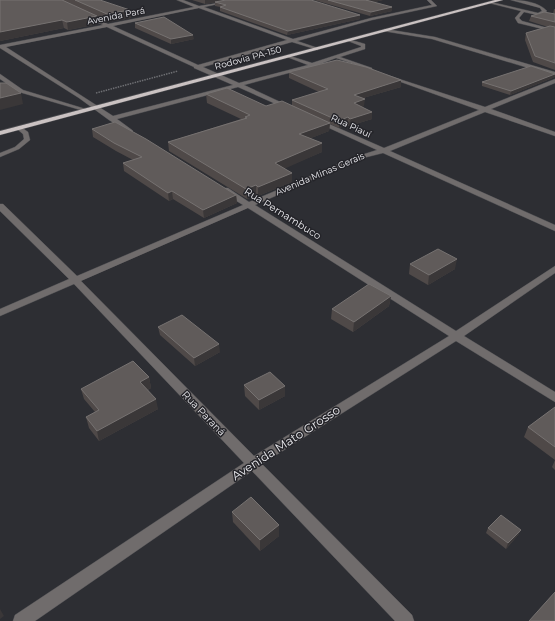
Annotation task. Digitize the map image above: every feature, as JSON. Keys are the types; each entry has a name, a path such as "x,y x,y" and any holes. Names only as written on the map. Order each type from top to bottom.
{"highway":[{"name":"Rodovia PA-150","path":"0,133 501,0"}],"street":[{"path":"179,0 316,49"},
{"name":"Avenida Pará","path":"1,47 235,0"},
{"path":"196,67 371,19 435,6 429,0"},
{"path":"514,0 532,4 544,9 545,11 539,14"},
{"path":"532,4 539,2"},
{"path":"491,3 555,18"},
{"path":"524,10 517,18 520,22 555,31"},
{"path":"81,13 215,76 298,112"},
{"path":"363,17 371,19"},
{"path":"385,30 438,39 555,74"},
{"path":"111,119 240,86 313,65 316,62 338,58 363,48 363,45 350,40"},
{"path":"1,47 81,97 90,109"},
{"path":"289,56 313,65"},
{"path":"338,58 375,71"},
{"path":"382,74 555,134"},
{"path":"0,76 21,91"},
{"name":"Avenida Minas Gerais","path":"0,313 76,282 248,204 357,158 383,151 555,81"},
{"path":"10,91 21,91 90,109 111,119 137,135"},
{"name":"Rua Piauí","path":"312,118 555,228"},
{"path":"0,155 17,148 27,140 26,133 20,128"},
{"name":"Rua Pernambuco","path":"216,184 555,398"},
{"name":"Rua Paraná","path":"0,206 254,463 406,621"},
{"name":"Avenida Mato Grosso","path":"20,621 254,463 456,336 555,269"}],"path":[{"path":"81,97 196,67"}],"building":[{"path":"0,0 62,0 97,16 67,22 62,20 0,32"},
{"path":"75,0 100,0 130,10 107,14"},
{"path":"226,0 311,0 360,15 288,31 220,7 226,5 215,2"},
{"path":"328,0 366,0 392,7 371,12"},
{"path":"544,12 555,14 555,22 531,16"},
{"path":"164,17 193,35 171,39 135,23"},
{"path":"550,26 555,27 555,63 535,56 526,33"},
{"path":"337,60 366,67 401,80 354,95 365,99 354,103 372,112 350,119 348,117 339,121 292,100 328,89 289,72"},
{"path":"531,66 555,74 511,91 482,82"},
{"path":"0,83 6,83 21,93 0,98"},
{"path":"227,88 266,106 282,101 330,123 299,134 322,143 275,163 292,173 258,187 256,185 246,189 168,142 247,118 245,117 250,115 206,94"},
{"path":"115,122 146,139 236,195 203,210 172,191 168,193 123,163 142,157 114,143 92,129"},
{"path":"438,249 457,259 429,275 410,264"},
{"path":"369,284 391,296 354,322 332,309"},
{"path":"182,315 219,344 194,358 158,327"},
{"path":"133,361 149,377 140,382 156,399 97,431 86,417 99,410 81,389"},
{"path":"270,372 285,386 259,400 244,385"},
{"path":"555,407 555,447 528,427"},
{"path":"251,497 279,525 260,540 232,512"},
{"path":"501,515 521,530 508,543 488,528"},
{"path":"555,592 555,621 529,621"}]}
